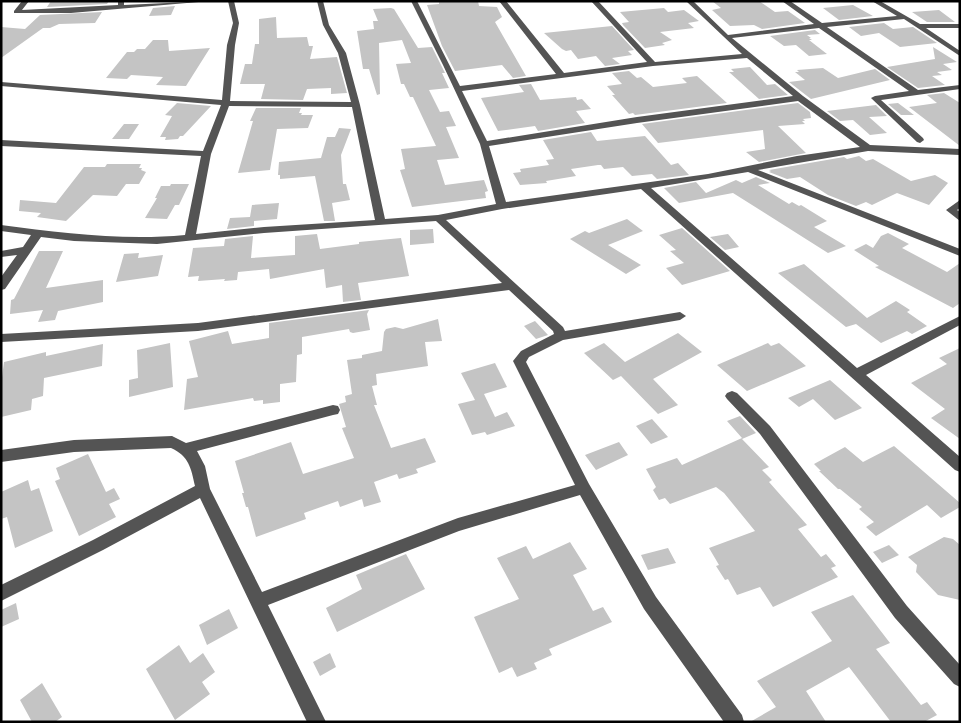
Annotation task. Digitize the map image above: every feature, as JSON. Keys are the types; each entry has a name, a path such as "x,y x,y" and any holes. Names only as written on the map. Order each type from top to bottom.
{"street":[{"path":"26,1 16,12 71,11 121,4 207,1"},
{"path":"190,237 206,154 226,103 231,45 236,23 230,1"},
{"path":"320,1 326,25 342,53 356,105 382,222"},
{"path":"414,1 447,65 457,90 484,144 502,206"},
{"path":"502,1 562,76"},
{"path":"594,1 653,64"},
{"path":"689,1 726,37 800,98 868,148"},
{"path":"785,1 872,64 915,92"},
{"path":"876,1 905,17 960,54"},
{"path":"726,37 905,17"},
{"path":"917,26 960,26"},
{"path":"457,90 653,64 749,56"},
{"path":"2,85 64,88 226,103 356,105"},
{"path":"920,140 875,98 960,87"},
{"path":"484,144 637,120 800,98"},
{"path":"1,144 206,154"},
{"path":"1,228 116,240 158,241 438,218 502,206 644,187 749,170 797,159 868,148 960,152"},
{"path":"749,170 960,253"},
{"path":"644,187 960,466"},
{"path":"960,203 951,210 960,218"},
{"path":"438,218 560,330 560,336"},
{"path":"1,286 38,233"},
{"path":"1,254 27,250"},
{"path":"1,338 198,327 510,286"},
{"path":"680,316 560,336 526,354 519,361 584,488 650,603 736,722"},
{"path":"856,375 960,320"},
{"path":"732,396 765,430 902,612 960,678"},
{"path":"187,448 333,410"},
{"path":"1,456 74,446 172,442 187,448 196,459 203,489 316,722"},
{"path":"257,601 458,525 584,488"},
{"path":"1,593 98,545 203,489"}],"building":[{"path":"51,1 109,1 107,4 47,7"},
{"path":"439,1 478,1 479,6 497,7 502,17 495,22 526,76 513,78 502,65 455,71 442,46 427,5 439,4"},
{"path":"712,1 759,1 775,12 788,11 805,23 762,29 754,25 730,26 712,10 721,8"},
{"path":"853,5 873,16 839,20 823,8"},
{"path":"175,6 171,15 149,16 153,8"},
{"path":"664,8 668,12 684,10 699,21 688,23 694,28 660,32 672,40 662,43 665,45 645,48 622,23 629,22 620,12"},
{"path":"373,9 394,9 418,48 432,47 445,73 442,73 449,88 429,90 440,112 449,111 456,126 446,127 459,158 437,160 445,185 484,180 488,191 485,192 486,198 412,207 400,170 405,169 401,149 436,146 413,97 410,97 404,84 401,84 396,64 411,63 402,40 379,43 380,94 377,95 369,69 363,69 357,31 374,29 373,21 378,21"},
{"path":"939,10 955,22 927,22 912,12"},
{"path":"102,12 95,23 59,24 50,28 43,28 1,58 1,27 25,29 40,15"},
{"path":"276,17 277,38 307,37 309,46 313,46 310,59 337,57 347,93 331,94 331,88 307,89 303,100 261,99 265,84 240,84 245,64 252,64 255,44 259,44 259,19"},
{"path":"884,23 893,29 913,27 937,43 900,47 879,33 861,36 849,27"},
{"path":"612,26 634,50 628,51 632,55 612,58 620,64 605,66 596,56 578,59 571,50 566,51 562,49 544,33"},
{"path":"815,30 820,34 807,35 812,40 809,40 827,54 809,56 796,45 784,46 770,36"},
{"path":"153,40 168,40 169,51 210,48 186,86 156,85 163,77 131,75 127,79 106,78 127,52 145,49"},
{"path":"933,47 957,62 943,64 952,70 937,72 942,75 932,76 945,85 918,88 887,67 935,59"},
{"path":"750,67 767,85 775,84 788,95 759,99 729,72 734,72 731,69"},
{"path":"823,68 838,78 875,69 890,80 811,99 789,82 805,80 795,72 799,72 797,70"},
{"path":"629,71 637,78 641,77 653,87 687,83 682,78 697,76 727,103 635,115 633,113 629,114 612,95 615,95 607,86 622,84 612,73"},
{"path":"531,84 540,100 576,97 577,100 582,99 591,109 576,111 585,123 538,131 535,126 498,131 481,98 524,92 519,85"},
{"path":"944,93 960,103 960,146 909,107 937,103 927,95"},
{"path":"177,103 211,106 183,136 180,136 178,139 165,140 166,137 160,137 172,116 165,115"},
{"path":"798,103 810,112 811,118 803,119 805,121 802,121 805,124 778,126 806,153 759,162 746,152 765,149 763,130 658,143 642,124"},
{"path":"898,103 914,115 901,115 888,104"},
{"path":"876,105 887,116 869,117 887,133 870,135 853,120 840,121 827,111"},
{"path":"256,108 301,108 299,113 302,113 301,115 313,115 308,128 277,129 270,170 238,173 253,121 250,121"},
{"path":"124,124 139,124 129,139 112,139"},
{"path":"339,128 351,129 341,155 343,184 346,184 350,200 332,203 335,221 324,221 315,176 280,179 280,175 278,175 279,162 321,158 327,137 335,137"},
{"path":"591,132 597,141 645,136 671,165 678,163 689,175 657,179 652,174 632,176 623,167 604,169 601,165 598,165 571,169 576,176 546,181 547,183 520,185 513,173 521,172 520,169 549,165 546,160 554,159 543,140"},
{"path":"859,156 866,161 873,159 911,181 935,175 948,183 929,205 897,193 872,205 866,202 856,206 828,195 800,177 787,179 769,172 771,171 769,170"},
{"path":"107,164 141,164 139,168 146,172 139,184 126,184 117,196 93,195 66,221 37,217 41,213 19,211 20,200 56,203 84,167 105,167"},
{"path":"756,177 770,183 758,185 789,204 792,202 799,206 801,205 827,221 814,227 846,246 828,253 733,193 679,203 664,188 696,182 706,193 736,180 742,183"},
{"path":"171,184 189,184 179,205 175,205 167,219 145,218 157,198 155,198 161,186 170,186"},
{"path":"279,203 277,219 254,221 254,226 227,229 230,218 250,217 252,205"},
{"path":"627,219 643,231 608,245 641,265 626,274 570,239 585,231 589,233"},
{"path":"682,228 730,271 682,285 666,268 684,263 670,251 676,250 659,235"},
{"path":"433,229 434,243 410,245 410,230"},
{"path":"888,233 909,244 902,248 947,272 960,263 960,303 953,308 875,267 879,266 854,250 866,244 873,248 881,236"},
{"path":"317,234 320,249 359,244 359,242 401,238 409,276 358,283 361,300 343,302 342,285 326,288 324,269 270,279 269,269 238,272 237,280 198,281 199,276 188,277 193,248 224,246 225,239 253,236 251,258 295,255 295,236"},
{"path":"728,234 739,247 725,250 710,237"},
{"path":"39,251 63,251 46,288 103,280 103,302 58,311 55,320 38,322 43,310 10,314 11,300 14,299"},
{"path":"139,253 138,258 163,255 158,276 116,282 124,254"},
{"path":"804,264 867,318 896,301 910,310 907,312 927,326 912,334 907,331 881,343 856,324 846,327 778,273"},
{"path":"369,310 367,314 370,330 353,333 349,329 302,337 302,354 297,355 296,382 280,384 280,402 263,404 263,400 254,401 253,398 184,410 187,379 198,377 189,341 228,331 232,344 269,338 269,323"},
{"path":"438,319 442,341 425,342 428,366 376,374 377,385 372,386 377,405 374,405 391,448 425,438 436,462 416,469 418,473 399,479 397,474 374,482 381,502 364,507 362,499 340,507 338,501 304,513 306,519 256,537 242,493 244,493 235,461 291,442 303,474 354,458 342,428 346,427 339,404 346,402 345,396 352,394 347,360 362,358 362,355 382,351 386,329 395,327 403,329"},
{"path":"535,321 548,335 536,339 524,326"},
{"path":"678,333 702,352 653,379 678,405 658,414 621,376 613,380 584,353 604,343 625,362"},
{"path":"170,343 173,387 129,397 129,380 138,378 137,350"},
{"path":"768,343 771,346 779,343 806,366 747,391 717,365"},
{"path":"103,344 102,366 44,378 43,396 32,399 31,410 1,417 1,385 4,362 46,352 46,356"},
{"path":"960,348 960,439 931,418 945,409 911,383 947,364 939,358"},
{"path":"495,363 507,387 484,394 495,417 507,412 515,426 487,435 485,432 472,435 458,404 475,400 461,373"},
{"path":"830,380 862,408 835,420 813,399 799,407 788,398"},
{"path":"740,416 756,433 742,439 769,467 762,470 772,480 769,482 807,525 798,529 821,557 826,554 836,566 831,568 838,577 773,607 760,587 737,595 728,579 725,580 716,566 719,565 709,548 755,531 724,493 716,487 670,504 665,498 659,500 653,490 656,487 646,469 677,458 682,465 742,438 727,421"},
{"path":"652,419 668,437 651,444 636,426"},
{"path":"619,442 628,455 596,470 585,455"},
{"path":"894,446 960,503 960,507 941,518 927,505 876,536 866,527 874,522 859,509 862,507 838,489 814,464 845,447 863,462"},
{"path":"88,454 106,492 114,488 120,499 109,504 116,517 79,536 55,481 60,479 56,468"},
{"path":"28,480 31,491 39,488 53,531 15,548 7,517 1,519 1,492"},
{"path":"944,537 953,539 960,545 960,600 938,595 916,572 917,565 908,557"},
{"path":"570,542 587,569 573,575 593,611 603,607 612,622 549,649 552,655 534,663 537,669 517,677 512,667 499,673 474,617 519,599 497,558 526,546 533,559"},
{"path":"889,545 899,555 882,563 873,552"},
{"path":"668,548 676,563 648,570 641,555"},
{"path":"406,554 425,589 337,632 326,608 362,589 356,575"},
{"path":"853,595 890,643 876,649 921,705 927,702 937,715 924,722 891,722 849,667 806,691 826,722 750,722 776,707 757,681 832,641 811,612"},
{"path":"16,603 19,619 1,627 1,610"},
{"path":"229,609 238,628 207,645 199,625"},
{"path":"179,645 190,663 203,653 215,672 202,682 210,694 175,720 146,669"},
{"path":"330,653 336,667 320,676 313,662"},
{"path":"42,683 62,717 55,722 32,722 20,700"}]}
